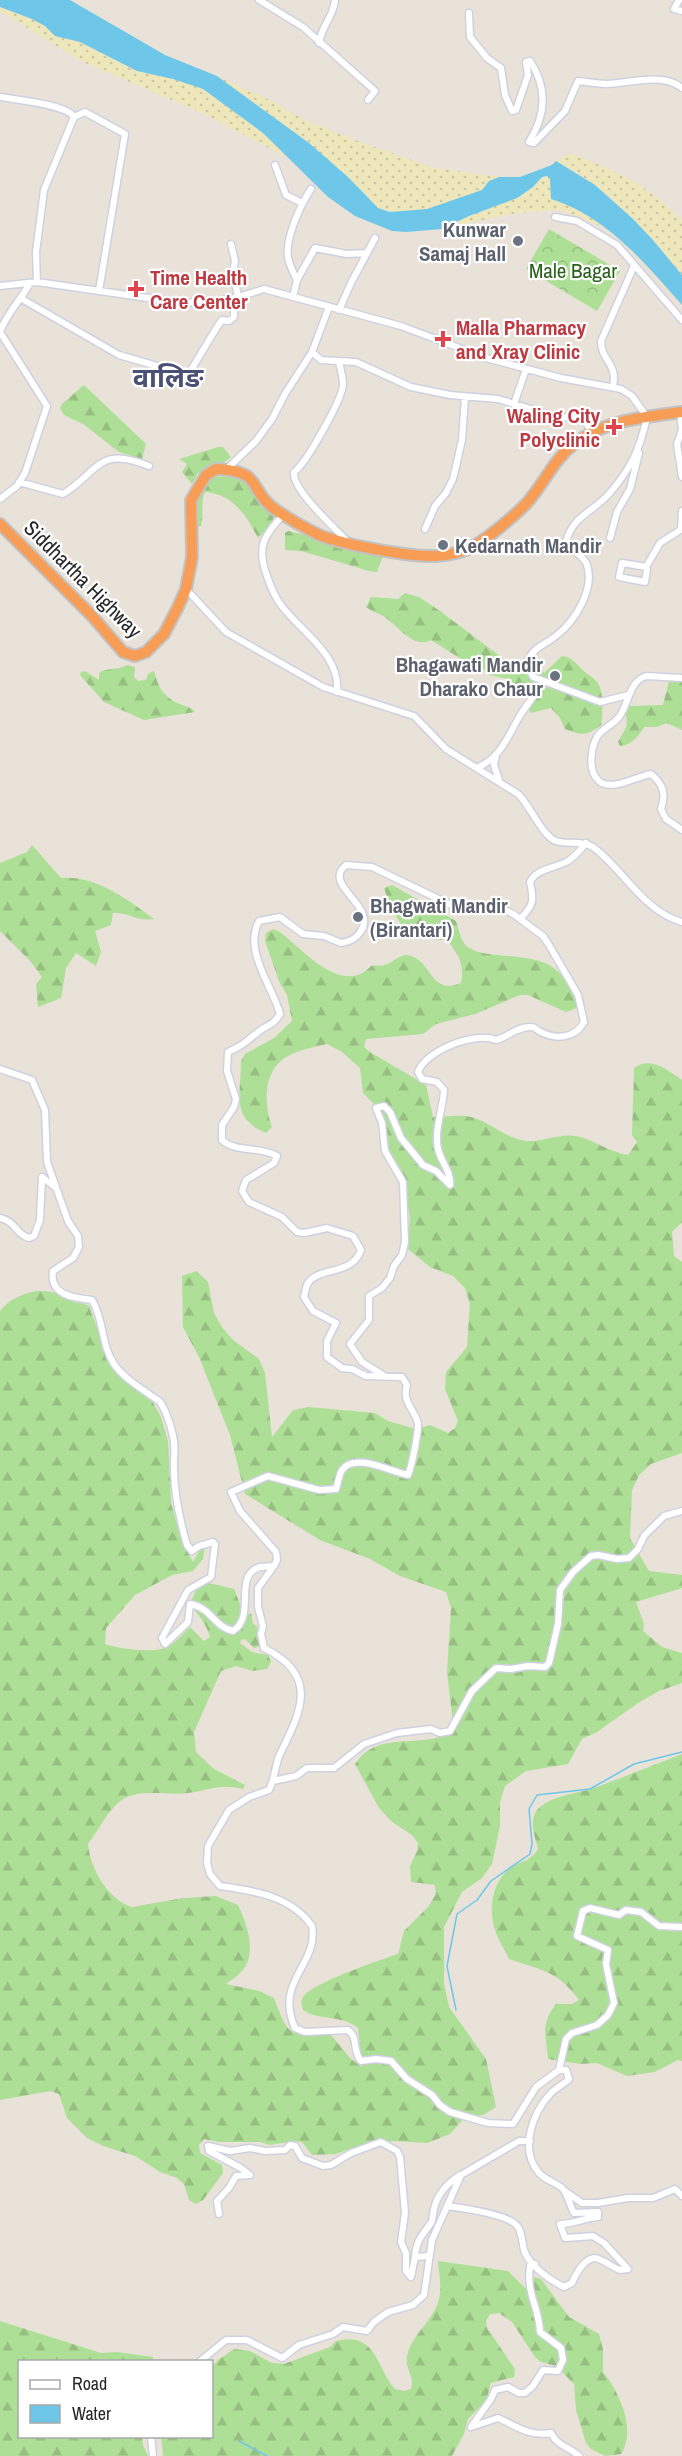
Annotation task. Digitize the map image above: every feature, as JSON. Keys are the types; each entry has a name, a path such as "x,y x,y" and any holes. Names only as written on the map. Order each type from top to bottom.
{"highway":[{"path":"226,469 245,474 254,480 267,501 284,514 319,534 349,543 434,556 471,548 525,505 573,444 610,425 681,412"},
{"name":"Siddhartha Highway","path":"0,524 92,616 123,652 135,656 146,652 164,634 186,589 192,557 191,500 206,475 216,469 226,469"}],"street":[{"path":"259,0 298,23 375,91 368,100"},
{"path":"319,43 321,29 333,14 335,0"},
{"path":"679,0 674,9 682,11"},
{"path":"469,13 470,37 487,58 501,68 505,95 513,111 516,110 528,75 526,62 530,61 536,70 544,90 544,100 538,127 529,142 534,142 565,111 578,81 604,84 663,80 682,88"},
{"path":"0,97 70,111 74,117"},
{"path":"0,499 19,482 25,473 47,406 0,332 4,319 22,299 33,282 44,190 74,117 85,112 125,134 99,291"},
{"path":"275,165 286,195 302,203"},
{"path":"297,280 287,256 302,203 311,189"},
{"path":"555,217 577,221 617,245 682,320"},
{"path":"339,310 375,238"},
{"path":"22,299 113,352 188,375 216,327 222,320 229,321 234,317 235,261 231,244"},
{"path":"293,297 297,280 315,248 347,254 367,254"},
{"path":"613,386 615,375 610,361 602,352 601,341 634,266"},
{"path":"0,286 33,282 183,303 236,297 261,289 401,326 486,358 561,378 613,386 632,396 647,417 630,489 617,512 610,538"},
{"path":"226,469 261,433 312,352 329,307"},
{"path":"312,352 321,360 356,362 411,387 465,397 498,399 557,417 581,420 593,434"},
{"path":"339,361 343,385 336,404 315,446 300,468 294,472 293,477 299,490 349,543"},
{"path":"514,404 526,369"},
{"path":"425,529 435,506 446,493 453,478 462,440 465,397"},
{"path":"681,412 682,430 677,444 682,477"},
{"path":"628,695 600,702 533,677 527,662 532,651 565,628 585,596 589,575 587,564 566,542 569,529 607,495 640,447"},
{"path":"19,482 63,494 92,468 104,462 129,459 149,466"},
{"path":"646,567 622,563 619,577 642,583 646,580 646,567 660,543 682,529 682,511"},
{"path":"284,514 269,529 261,548 264,567 280,604 328,658 338,681 337,692"},
{"path":"186,589 226,632 322,687 414,716 446,749 526,801 550,837 557,841 586,843 600,852 648,901 670,918 682,922"},
{"path":"682,678 646,676 636,682 621,714 612,725 598,734 591,760 598,782 606,784 651,774 661,784 665,795 661,809 666,819 682,830"},
{"path":"476,768 488,762 509,738 521,714 543,682"},
{"path":"496,754 494,765 501,783"},
{"path":"520,919 531,906 534,895 531,878 569,860 586,843"},
{"path":"384,1375 362,1362 350,1344 369,1320 369,1296 382,1288 390,1278 394,1266 402,1255 405,1242 403,1182 385,1151 382,1123 376,1108 384,1106 390,1112 401,1138 423,1165 436,1171 450,1185 449,1174 438,1149 439,1113 444,1090 437,1082 422,1079 418,1072 420,1066 433,1054 462,1041 489,1037 496,1040 522,1028 533,1026 554,1036 568,1037 580,1030 584,1022 578,995 549,945 543,936 520,919 487,905 463,907 450,904 372,867 353,864 343,868 339,877 363,915 363,928 356,939 341,943 324,936 303,934 280,917 259,921 254,930 256,957 280,1014 274,1024 258,1032 245,1045 228,1052 227,1071 236,1099 234,1107 222,1125 222,1140 230,1146 267,1151 277,1156 274,1163 246,1180 242,1191 249,1202 282,1217 297,1232 304,1233 327,1228 353,1236 356,1240 361,1250 358,1258 336,1271 317,1276 308,1283 304,1297 313,1311 336,1323 327,1341 327,1357 342,1368 352,1369 366,1376 402,1377 407,1385 405,1390 409,1409 418,1425 412,1467 408,1475 374,1464 356,1463 349,1464 342,1470 336,1489 319,1490 268,1476 231,1492 240,1511 273,1548 277,1560 258,1588 261,1634 264,1648 283,1657 300,1680 301,1698 296,1725 279,1756 269,1790 249,1797 229,1810 208,1846 207,1863 210,1874 220,1886 249,1890 290,1903 312,1926 311,1949 293,1980 290,1994 290,2015 295,2028 305,2031 348,2030 353,2034 356,2054 361,2061 375,2059 391,2061 407,2079 432,2095 443,2108 488,2123 513,2124 537,2087 559,2070 566,2070 569,2079 553,2091 539,2108 533,2121 529,2154 534,2167 542,2176 582,2203 653,2198 675,2189 682,2196"},
{"path":"0,1069 32,1080 42,1099 45,1110 47,1162 68,1221 78,1236 79,1247 73,1258 53,1271 52,1278 56,1290 67,1296 92,1300 98,1308 99,1322 105,1334 105,1346 116,1367 162,1404 173,1436 176,1455 173,1465 175,1489 187,1545 192,1551 199,1546 213,1542 215,1544 211,1577 188,1590 162,1638 165,1644 188,1622 190,1604 201,1606 225,1629 233,1631 239,1627 244,1619 245,1585 251,1572 261,1567 274,1566"},
{"path":"0,1218 10,1220 22,1236 29,1238 34,1236 40,1220 42,1177 56,1188"},
{"path":"273,1781 296,1776 307,1768 334,1768 364,1744 398,1733 431,1729 440,1733 450,1731 472,1691 496,1668 511,1670 534,1666 540,1668 549,1664 558,1624 560,1590 586,1558 597,1555 617,1559 629,1558 638,1549 644,1536 664,1516 682,1511"},
{"path":"559,2070 566,2039 572,2032 597,2025 608,2015 614,2003 606,1964 609,1950 577,1936 583,1911 590,1908 619,1915 626,1910 641,1912 659,1926 682,1927"},
{"path":"219,2214 217,2201 236,2176 250,2175 242,2168 209,2151 208,2146 230,2151 250,2148 265,2151 285,2150 290,2145 296,2146 302,2158 323,2166 381,2142 397,2151 399,2157 405,2213 401,2242 406,2253 406,2271 411,2277 417,2240 433,2218 434,2207 448,2183 519,2141 530,2141"},
{"path":"200,2360 226,2340 247,2340 282,2358 299,2345 333,2334 344,2327 367,2331 374,2322 388,2312 413,2305 424,2295 432,2240 461,2175"},
{"path":"447,2206 509,2219 518,2226 524,2252 549,2280 564,2287 572,2283 576,2274 591,2258 596,2258 620,2270 628,2268 604,2243 593,2236 565,2238 560,2224 573,2224 598,2217 598,2212 574,2213 564,2189"},
{"path":"415,2257 429,2256"},
{"path":"534,2264 530,2266 528,2279 531,2299 540,2317 540,2332 561,2348 563,2360 558,2371 543,2370 533,2386 525,2393 519,2393 508,2386 495,2390 471,2427 498,2418 516,2429 541,2435 551,2433 554,2440 579,2456"},
{"path":"151,2438 153,2456"}],"green space":[{"name":"Male Bagar","path":"549,229 620,271 597,311 526,269"},
{"path":"84,385 146,444 142,459 119,452 83,424 64,415 60,408 62,404"},
{"path":"223,447 231,457 222,464 198,473 192,484 182,472 187,464 179,459"},
{"path":"232,476 248,482 275,513 271,525 258,538 238,507 223,497 205,492 201,526 193,528 195,495 211,477"},
{"path":"288,531 384,553 377,572 369,571 301,551 285,550 285,533"},
{"path":"405,593 419,597 440,611 521,672 524,657 537,661 544,673 562,656 571,659 599,686 602,702 601,725 588,733 580,734 565,729 560,718 551,708 531,713 525,703 529,695 510,688 508,679 489,675 477,663 461,659 431,640 418,642 412,639 383,616 366,607 371,597 398,599"},
{"path":"127,665 135,667 134,677 138,681 146,680 148,674 154,671 164,693 195,712 144,720 104,702 80,675 85,671 99,680 99,673 102,671"},
{"path":"669,681 682,681 682,730 667,723 656,727 644,727 634,740 620,746 618,742 627,724 625,709 627,706 663,705"},
{"path":"32,845 61,878 74,878 98,884 122,896 154,919 148,920 113,913 111,925 95,931 101,952 96,966 76,953 66,968 61,998 38,1007 36,984 42,977 31,962 0,931 0,863 27,852"},
{"path":"392,885 456,921 464,943 470,949 541,961 551,966 565,979 582,1006 566,1012 528,995 520,995 475,1014 436,1024 423,1034 366,1039 364,1047 370,1052 426,1085 433,1117 474,1118 510,1136 526,1141 576,1136 628,1155 637,1142 632,1135 634,1068 647,1063 653,1064 682,1080 682,1222 672,1232 674,1256 682,1262 682,1453 651,1464 639,1475 632,1490 630,1538 649,1571 682,1575 682,1588 636,1602 644,1624 643,1631 662,1647 682,1653 682,1683 659,1691 597,1732 582,1739 568,1764 526,1771 505,1786 500,1802 500,1826 492,1864 482,1878 462,1892 444,1927 444,1983 449,2007 486,2059 496,2107 483,2115 466,2116 450,2134 427,2143 394,2141 358,2146 336,2154 312,2155 302,2142 294,2141 270,2145 260,2142 219,2142 204,2139 199,2145 200,2153 222,2165 223,2173 203,2200 196,2204 189,2200 184,2184 177,2178 160,2172 135,2156 103,2146 87,2138 67,2118 59,2094 51,2091 0,2100 0,1311 19,1296 42,1291 58,1294 73,1302 89,1306 111,1366 151,1399 161,1417 168,1441 171,1503 182,1542 193,1562 201,1548 205,1546 203,1559 193,1571 172,1575 135,1595 106,1628 105,1644 119,1648 155,1650 169,1646 190,1627 204,1641 210,1637 202,1620 190,1604 197,1587 209,1583 234,1589 240,1604 242,1624 246,1623 247,1615 251,1613 253,1624 257,1626 260,1646 254,1648 245,1639 240,1643 252,1652 268,1655 271,1662 267,1669 253,1671 236,1666 221,1671 194,1732 196,1752 214,1769 245,1785 243,1789 221,1787 180,1794 143,1793 126,1797 110,1811 88,1844 96,1873 115,1898 132,1907 183,1898 216,1896 238,1905 249,1939 249,1957 241,1972 226,1984 259,1991 274,1998 283,2021 292,2032 306,2035 331,2035 351,2059 362,2067 358,2028 345,2021 317,2016 303,2010 302,2000 309,1991 319,1985 398,1954 404,1931 428,1907 436,1894 435,1885 411,1882 410,1866 418,1843 413,1836 391,1821 379,1808 355,1764 363,1755 380,1745 434,1738 454,1731 447,1672 451,1608 446,1592 400,1576 370,1559 320,1540 245,1494 230,1435 199,1357 183,1327 182,1276 197,1271 208,1282 214,1313 222,1327 233,1340 259,1359 265,1373 272,1437 293,1410 309,1407 375,1413 388,1421 416,1429 430,1425 448,1433 455,1428 458,1421 445,1389 446,1372 467,1347 470,1304 465,1288 453,1276 430,1267 408,1249 410,1216 404,1190 391,1158 380,1110 363,1093 360,1068 342,1052 327,1044 299,1051 281,1061 270,1077 268,1086 267,1107 272,1127 266,1133 247,1120 240,1104 241,1061 245,1054 274,1038 292,1021 287,995 279,981 265,941 266,933 273,929 336,974 348,976 360,974 371,966 389,964 407,955 418,959 443,985 451,986 461,983 460,960 447,940 413,936 399,921 384,888"},
{"path":"682,1754 682,2061 678,2060 655,2072 627,2076 597,2063 580,2064 548,2059 545,2030 551,2011 556,2004 572,2004 579,2000 556,1977 509,1959 493,1922 492,1904 496,1887 500,1879 512,1867 536,1853 538,1849 533,1818 544,1804 594,1788"},
{"path":"438,2261 508,2271 525,2288 532,2285 534,2277 541,2279 569,2317 599,2334 603,2349 603,2372 620,2400 627,2422 625,2444 621,2454 605,2456 591,2449 586,2443 576,2410 574,2384 556,2366 541,2362 535,2357 512,2322 499,2313 490,2314 486,2321 487,2328 515,2369 514,2377 491,2383 486,2401 468,2419 464,2434 452,2456 163,2456 161,2438 213,2438 213,2366 234,2349 250,2351 272,2363 284,2364 330,2347 336,2341 350,2339 360,2341 374,2353 395,2389 404,2391 411,2389 412,2381 407,2365 409,2349 436,2307 440,2285"},
{"path":"0,2321 101,2353 117,2352 153,2357 153,2360 18,2360 18,2438 142,2438 148,2456 0,2456"}],"sand":[{"path":"0,7 32,19 45,26 55,36 80,42 137,71 173,78 203,89 263,133 288,158 206,115 81,61 0,11"},
{"path":"217,76 309,122 360,142 435,168 499,177 489,181 482,190 427,209 398,212 378,208 348,177 309,143"},
{"path":"570,153 630,180 656,197 682,220 682,275 625,211 592,184 556,161"},
{"path":"547,175 550,179 551,199 573,206 606,228 559,210 517,213 445,228 469,216 517,198"}],"water":[{"path":"0,0 70,0 165,55 217,76 309,143 348,177 378,208 390,212 427,209 482,190 489,181 499,177 520,177 552,165 556,161 595,185 652,239 682,275 682,305 639,257 607,229 571,207 551,199 550,179 547,176 542,177 533,187 517,198 442,229 392,231 355,216 328,197 263,133 203,89 137,71 80,42 55,36 45,26 32,19 0,7"}],"waterway":[{"path":"456,2010 447,1966 457,1914 477,1900 491,1881 530,1854 532,1844 529,1809 537,1795 590,1789 634,1764 682,1752"},
{"path":"239,2441 267,2456"}],"place":[{"name":"Kunwar Samaj Hall","path":"518,241"},
{"name":"Time Health Care Center","path":"136,289"},
{"name":"Malla Pharmacy and Xray Clinic","path":"443,339"},
{"name":"Waling City Polyclinic","path":"614,427"},
{"name":"Kedarnath Mandir","path":"443,545"},
{"name":"Bhagawati Mandir Dharako Chaur","path":"555,676"},
{"name":"Bhagwati Mandir (Birantari)","path":"358,917"}],"district":[{"name":"वालिङ","path":"168,377"}]}
